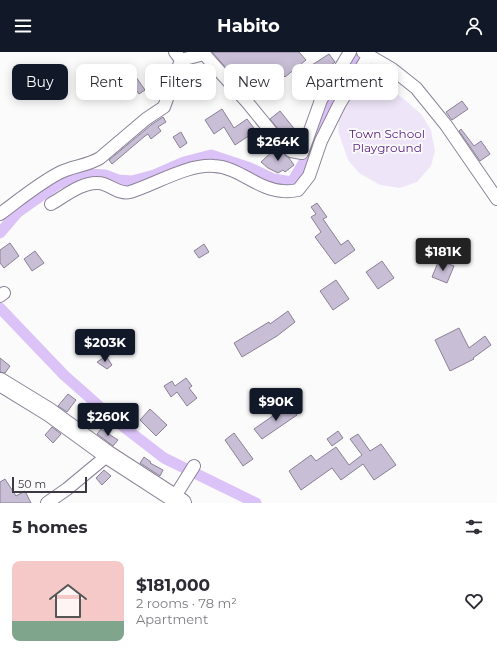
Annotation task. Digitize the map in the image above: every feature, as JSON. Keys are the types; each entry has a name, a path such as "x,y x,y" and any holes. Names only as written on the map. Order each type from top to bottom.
{"main road":[{"path":"0,382 49,412 108,455 179,496"}],"street":[{"path":"0,214 31,190 59,172 71,167 93,162 100,158 146,119 164,106 178,56 204,54 247,102 278,140 291,151 302,153 321,100 350,52"},
{"path":"51,204 72,191 89,184 99,183 116,190 128,192 195,168 215,166 224,168 264,186 282,192 298,190 309,176 324,135 339,105 368,55 392,69 416,88 446,125 497,199"},
{"path":"47,503 67,489 108,455"},
{"path":"179,496 194,466"}],"green space":[{"name":"Town School Playground","path":"398,95 421,114 431,130 435,151 431,166 417,182 400,188 380,185 359,173 348,160 338,131 340,112 347,100 398,100"}],"building":[{"path":"212,52 299,52 306,60 301,64 292,64 292,71 285,77 284,64 224,64 224,65"},
{"path":"329,54 335,62 332,64 314,64"},
{"path":"137,78 145,90 139,94 137,91"},
{"path":"462,101 468,109 452,120 446,112"},
{"path":"222,109 234,128 247,119 256,131 235,145 224,127 214,134 205,120"},
{"path":"280,111 300,136 292,142 283,135 270,119"},
{"path":"163,117 166,122 158,127 161,131 151,139 148,134 145,136 112,164 109,160 151,125"},
{"path":"461,129 474,146 481,141 490,154 480,161 459,131"},
{"path":"181,132 187,143 180,148 173,137"},
{"path":"276,148 289,158 294,165 285,172 283,170 278,173 268,168 261,162"},
{"path":"317,203 327,217 323,219 341,245 348,240 355,250 335,264 315,237 321,232 311,217 316,214 311,207"},
{"path":"10,243 19,256 4,268 0,263 0,250"},
{"path":"204,244 209,252 199,258 194,251"},
{"path":"35,251 44,263 32,271 24,259"},
{"path":"439,260 454,266 447,283 432,277"},
{"path":"382,261 394,278 378,289 366,272"},
{"path":"336,280 349,299 333,310 320,291"},
{"path":"288,311 295,322 277,336 242,357 234,343 269,322 270,324"},
{"path":"459,328 469,348 485,336 491,345 473,358 474,359 450,371 435,340"},
{"path":"106,356 112,365 107,369 97,362"},
{"path":"0,358 10,366 5,373 0,372"},
{"path":"186,378 192,386 189,388 197,398 187,406 177,392 171,397 164,386 172,381 175,386"},
{"path":"68,394 76,400 67,412 58,406"},
{"path":"290,404 297,415 262,439 254,429"},
{"path":"150,409 167,425 156,436 140,420"},
{"path":"52,427 61,434 53,443 45,435"},
{"path":"101,429 118,440 113,446 97,434"},
{"path":"338,431 343,438 332,446 327,439"},
{"path":"234,433 253,459 243,466 225,440"},
{"path":"358,434 370,451 381,444 396,465 374,480 363,464 341,480 332,468 301,490 289,471 311,455 316,461 336,447 349,465 362,455 350,439"},
{"path":"144,457 151,462 150,463 163,470 160,476 140,463"},
{"path":"104,470 111,476 102,485 96,478"},
{"path":"5,479 16,496 25,491 31,503 0,503 0,482"}],"waterway":[{"path":"0,233 18,212 58,184 88,174 105,175 118,180 132,181 154,175 184,162 211,155 250,168 273,179 292,182 305,160 321,120 353,65 363,52"},
{"path":"0,308 64,375 116,421 164,458 256,503"}]}
